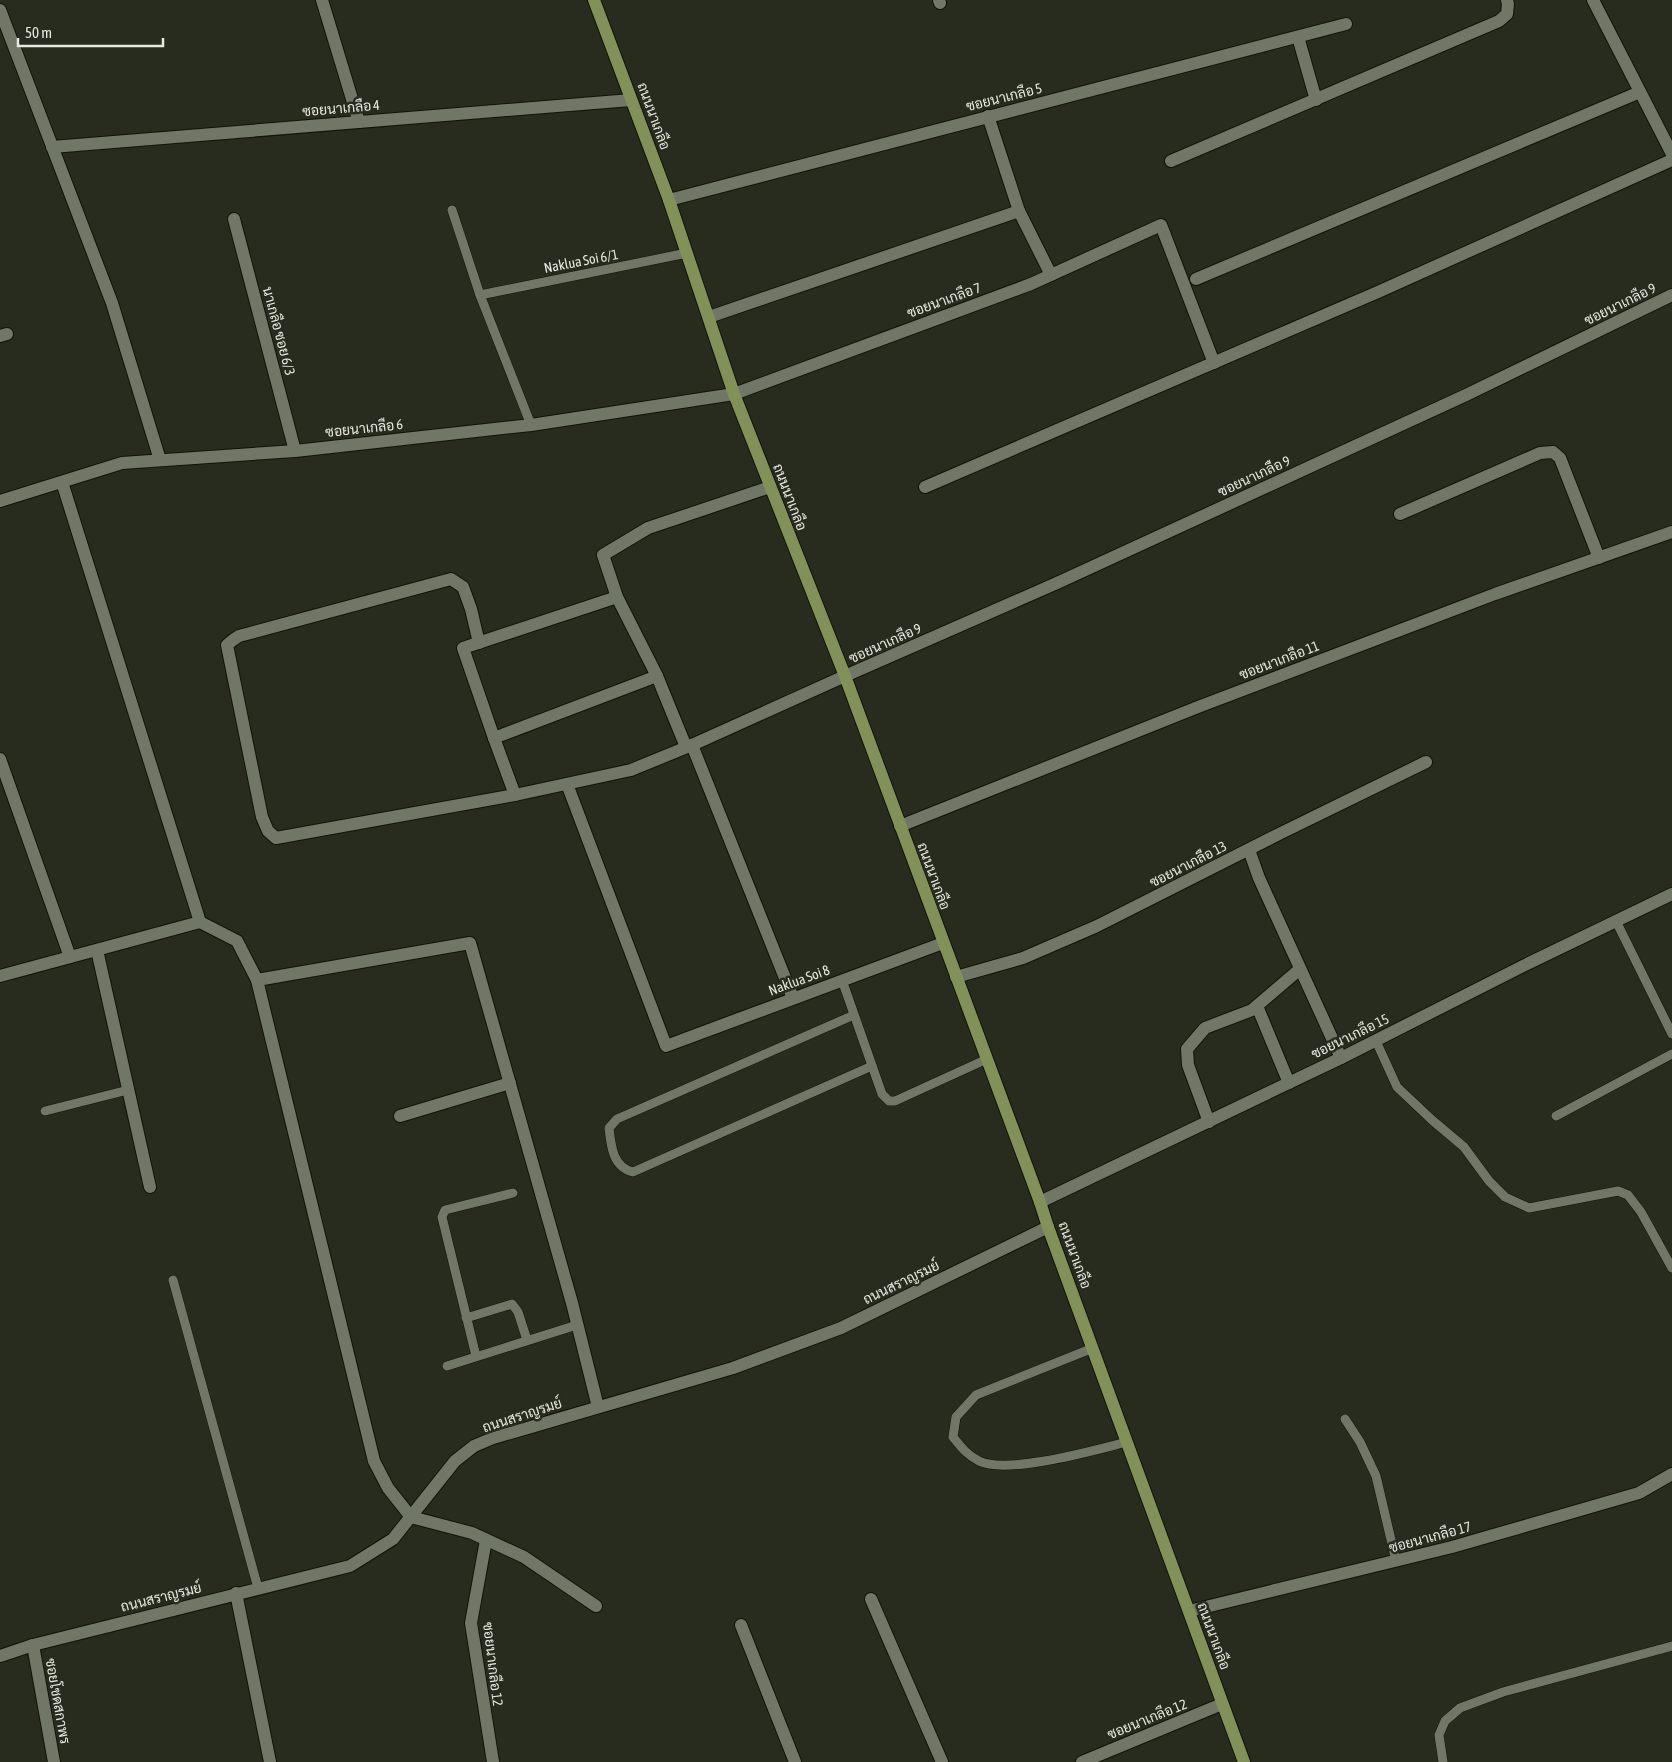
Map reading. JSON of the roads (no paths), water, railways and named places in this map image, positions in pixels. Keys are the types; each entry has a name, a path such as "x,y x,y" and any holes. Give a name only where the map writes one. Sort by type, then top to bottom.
{"main road":[{"name":"ถนนนาเกลือ","path":"594,0 669,200 734,394 845,676 1040,1202 1244,1762"}],"street":[{"path":"322,0 359,122"},
{"path":"1171,161 1499,21 1507,14 1508,4 1506,0"},
{"path":"1594,0 1672,154"},
{"path":"0,10 112,303 160,460"},
{"name":"ซอยนาเกลือ 5","path":"669,200 1346,24"},
{"path":"1298,37 1316,100"},
{"path":"1196,279 1640,92"},
{"name":"ซอยนาเกลือ 4","path":"52,146 631,100"},
{"path":"988,116 1019,211 1051,275"},
{"path":"925,487 1378,292 1672,160"},
{"path":"708,317 1019,211"},
{"name":"นาเกลือ ซอย 6/3","path":"234,219 295,451"},
{"name":"ซอยนาเกลือ 7","path":"734,394 1031,284 1161,225 1214,363"},
{"name":"ซอยนาเกลือ 9","path":"479,643 471,609 463,587 451,579 240,636 227,645 262,817 268,832 276,838 515,795 631,770 1128,551 1466,395 1672,295"},
{"name":"ซอยนาเกลือ 6","path":"0,501 122,463 295,451 532,425 734,394"},
{"path":"1400,514 1540,453 1553,452 1560,458 1599,558"},
{"path":"62,482 200,922"},
{"path":"770,487 648,528 604,555 617,597 657,676 689,746 792,998"},
{"name":"ซอยนาเกลือ 11","path":"900,826 1208,704 1495,594 1672,532"},
{"path":"515,795 463,648 617,597"},
{"path":"494,738 657,676"},
{"path":"0,759 70,957"},
{"name":"ซอยนาเกลือ 13","path":"956,977 1023,958 1097,926 1426,762"},
{"name":"Naklua Soi 8","path":"567,784 666,1046 943,943"},
{"path":"1249,850 1259,878 1341,1058"},
{"name":"ซอยนาเกลือ 15","path":"1040,1202 1376,1041 1672,894"},
{"path":"0,976 200,922 237,941 257,980 374,1461 388,1488 411,1517 472,1533 524,1557 596,1606"},
{"path":"257,980 470,943 577,1325 598,1407"},
{"path":"97,950 150,1187"},
{"path":"1209,1122 1188,1065 1187,1049 1205,1028 1252,1010 1300,969"},
{"path":"1257,1006 1289,1083"},
{"path":"400,1116 510,1083"},
{"name":"ถนนสราญรมย์","path":"0,1656 33,1645 350,1566 393,1538 455,1461 474,1446 493,1438 733,1368 840,1328 1048,1227"},
{"name":"ซอยนาเกลือ 17","path":"1189,1611 1452,1547 1639,1493 1672,1474"},
{"name":"ซอยนาเกลือ 12","path":"486,1540 471,1624 493,1762"},
{"path":"236,1594 270,1762"},
{"path":"871,1599 942,1762"},
{"path":"741,1624 795,1762"},
{"name":"ซอยโชดสกาพร","path":"33,1645 54,1762"},
{"name":"ซอยนาเกลือ 12","path":"1082,1762 1222,1704"}],"lane":[{"path":"452,210 480,295 532,425"},
{"name":"Naklua Soi 6/1","path":"480,295 687,253"},
{"path":"1616,921 1672,1034"},
{"path":"842,980 882,1094 889,1101 895,1101 986,1059"},
{"path":"854,1015 617,1119 609,1128 611,1146 617,1161 623,1169 633,1172 872,1066"},
{"path":"1376,1041 1397,1087 1464,1147 1489,1180 1505,1197 1529,1208 1618,1191 1628,1195 1641,1212 1672,1268"},
{"path":"1556,1116 1672,1054"},
{"path":"45,1111 128,1090"},
{"path":"476,1356 442,1217 443,1212 513,1193"},
{"path":"173,1280 258,1588"},
{"path":"466,1318 512,1304 518,1312 527,1340"},
{"path":"447,1366 577,1325"},
{"path":"1093,1348 976,1395 956,1417 953,1437 963,1450 980,1462 1001,1465 1033,1463 1128,1442"},
{"path":"1345,1419 1360,1442 1376,1476 1396,1561"},
{"path":"1443,1762 1439,1735 1446,1721 1460,1708 1503,1692 1672,1646"}]}
